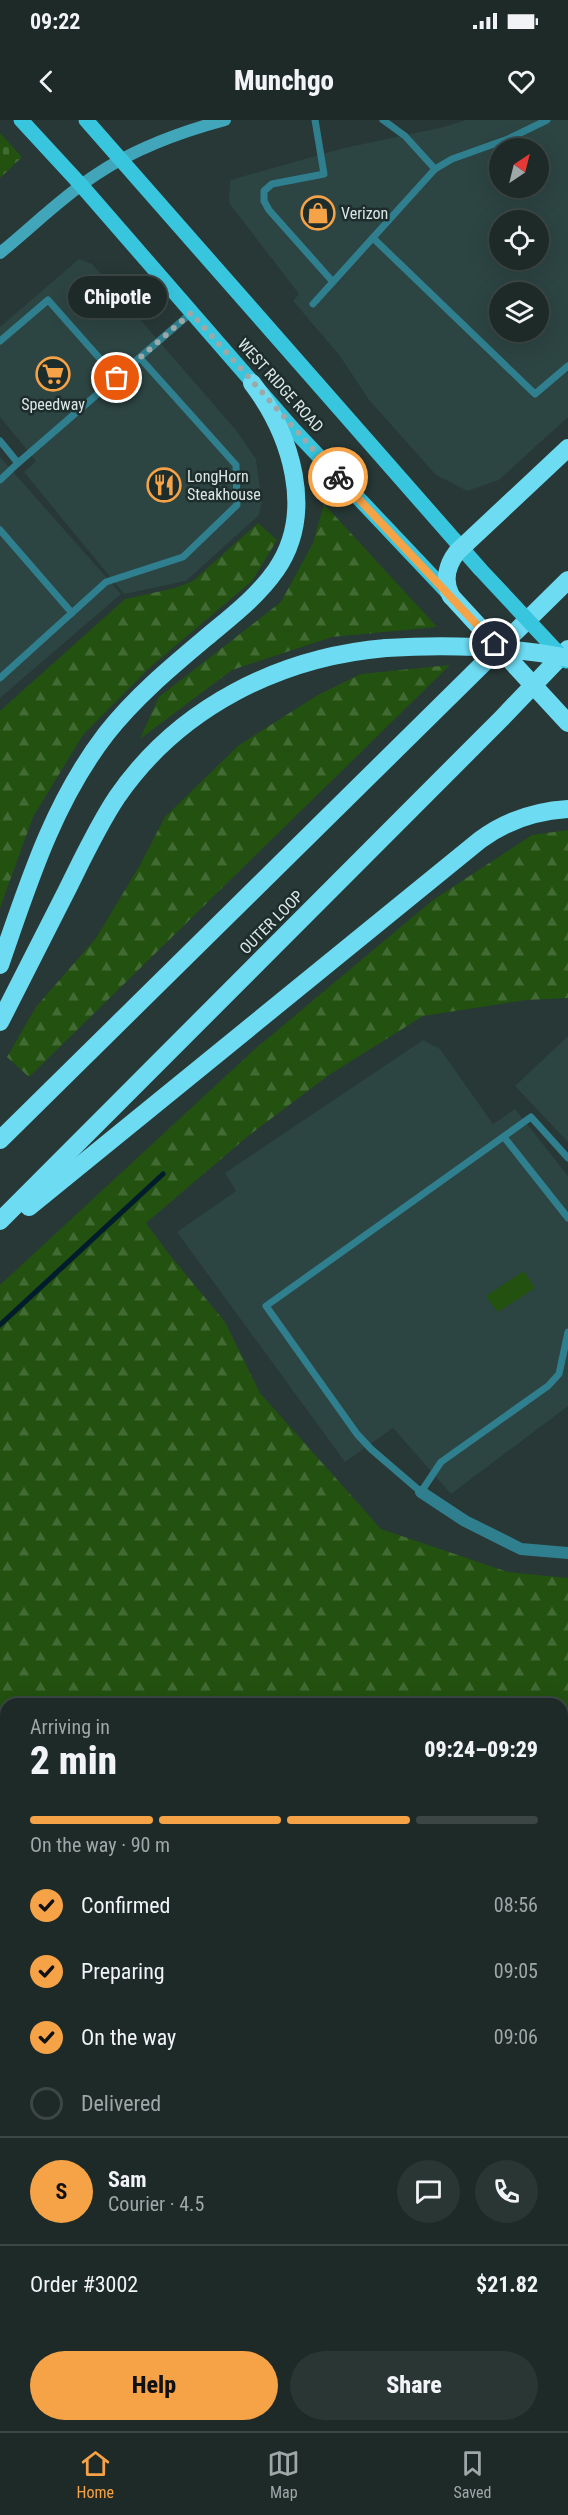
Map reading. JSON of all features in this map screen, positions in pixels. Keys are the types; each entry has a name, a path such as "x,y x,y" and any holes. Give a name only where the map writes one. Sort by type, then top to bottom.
{"highway":[{"path":"0,965 48,831 71,787 98,746 142,693 255,594 276,571 285,554 295,515 296,494 292,465 275,419 252,383"},
{"path":"451,596 446,582 447,572 450,562 461,547 568,448"},
{"name":"OUTER LOOP","path":"0,1140 568,580"},
{"name":"WEST RIDGE ROAD","path":"451,596 568,723"},
{"path":"0,1022 102,822 125,787 165,743 211,706 265,676 325,656 386,648 457,646 511,649 568,661"},
{"name":"OUTER LOOP","path":"0,1221 568,649"},
{"path":"502,718 568,661"},
{"path":"0,1231 480,840 497,828 522,817 568,809"}],"main road":[{"name":"WEST RIDGE ROAD","path":"21,120 81,185 252,383 451,596"},
{"name":"WEST RIDGE ROAD","path":"86,120 480,569 568,661"}],"street":[{"path":"0,253 81,185 122,159 172,137 225,120"},
{"path":"422,1492 465,1521 521,1549 568,1553"}],"lane":[{"path":"315,120 324,174 272,184 264,191 264,201 269,210 333,282"},
{"path":"383,120 405,136 435,169"},
{"path":"313,304 435,169 453,159 508,139 547,120"},
{"path":"373,238 535,394 568,366"},
{"path":"0,341 48,300 117,378"},
{"path":"0,480 191,313"},
{"path":"0,678 106,582 183,557 237,505 236,465 140,358"},
{"path":"0,441 18,463"},
{"path":"0,530 72,613"},
{"path":"568,1158 531,1117 266,1306 357,1434 371,1449 422,1492 441,1462 548,1386 559,1374 568,1332"},
{"path":"504,1137 568,1218"}],"shaded area":[{"path":"466,120 568,120 568,417 499,480 467,491 436,475 369,400 340,356 293,301 299,294 229,203 230,180 344,148 444,127"},
{"path":"79,259 92,264 236,430 256,459 262,502 259,515 186,581 124,594 24,472 36,461 0,417 0,327"},
{"path":"0,457 121,594 0,698"},
{"path":"568,1036 568,1142 515,1086"},
{"path":"423,1040 440,1049 493,1124 515,1109 568,1176 568,1406 451,1494 393,1428 345,1462 177,1232 236,1191 225,1173"}],"green space":[{"path":"0,133 22,157 0,178"},
{"path":"324,504 437,627 332,637 232,670 140,739 159,697 281,602 313,543"},
{"path":"258,523 277,540 252,581 148,669 83,735 33,817 0,908 0,711 125,599 175,588 193,581"},
{"path":"450,665 29,1077 7,1057 36,1007 96,938 140,865 165,817 239,745 318,695 361,674"},
{"path":"568,830 568,998 526,1000 423,1016 329,1075 248,1136 146,1223 225,1322 260,1393 381,1529 508,1572 568,1578 568,1698 0,1698 0,1285 255,1049 433,900 532,835"},
{"path":"524,1271 535,1288 498,1312 486,1296"}],"waterway":[{"path":"0,1325 163,1174"}],"way so far":[{"path":"117,378 191,313 338,477"}],"place":[{"name":"Verizon","path":"318,213"},
{"name":"Speedway","path":"53,374"},
{"name":"Chipotle","path":"117,378"},
{"name":"LongHorn Steakhouse","path":"164,485"}],"route":[{"path":"338,477 495,644"}]}
